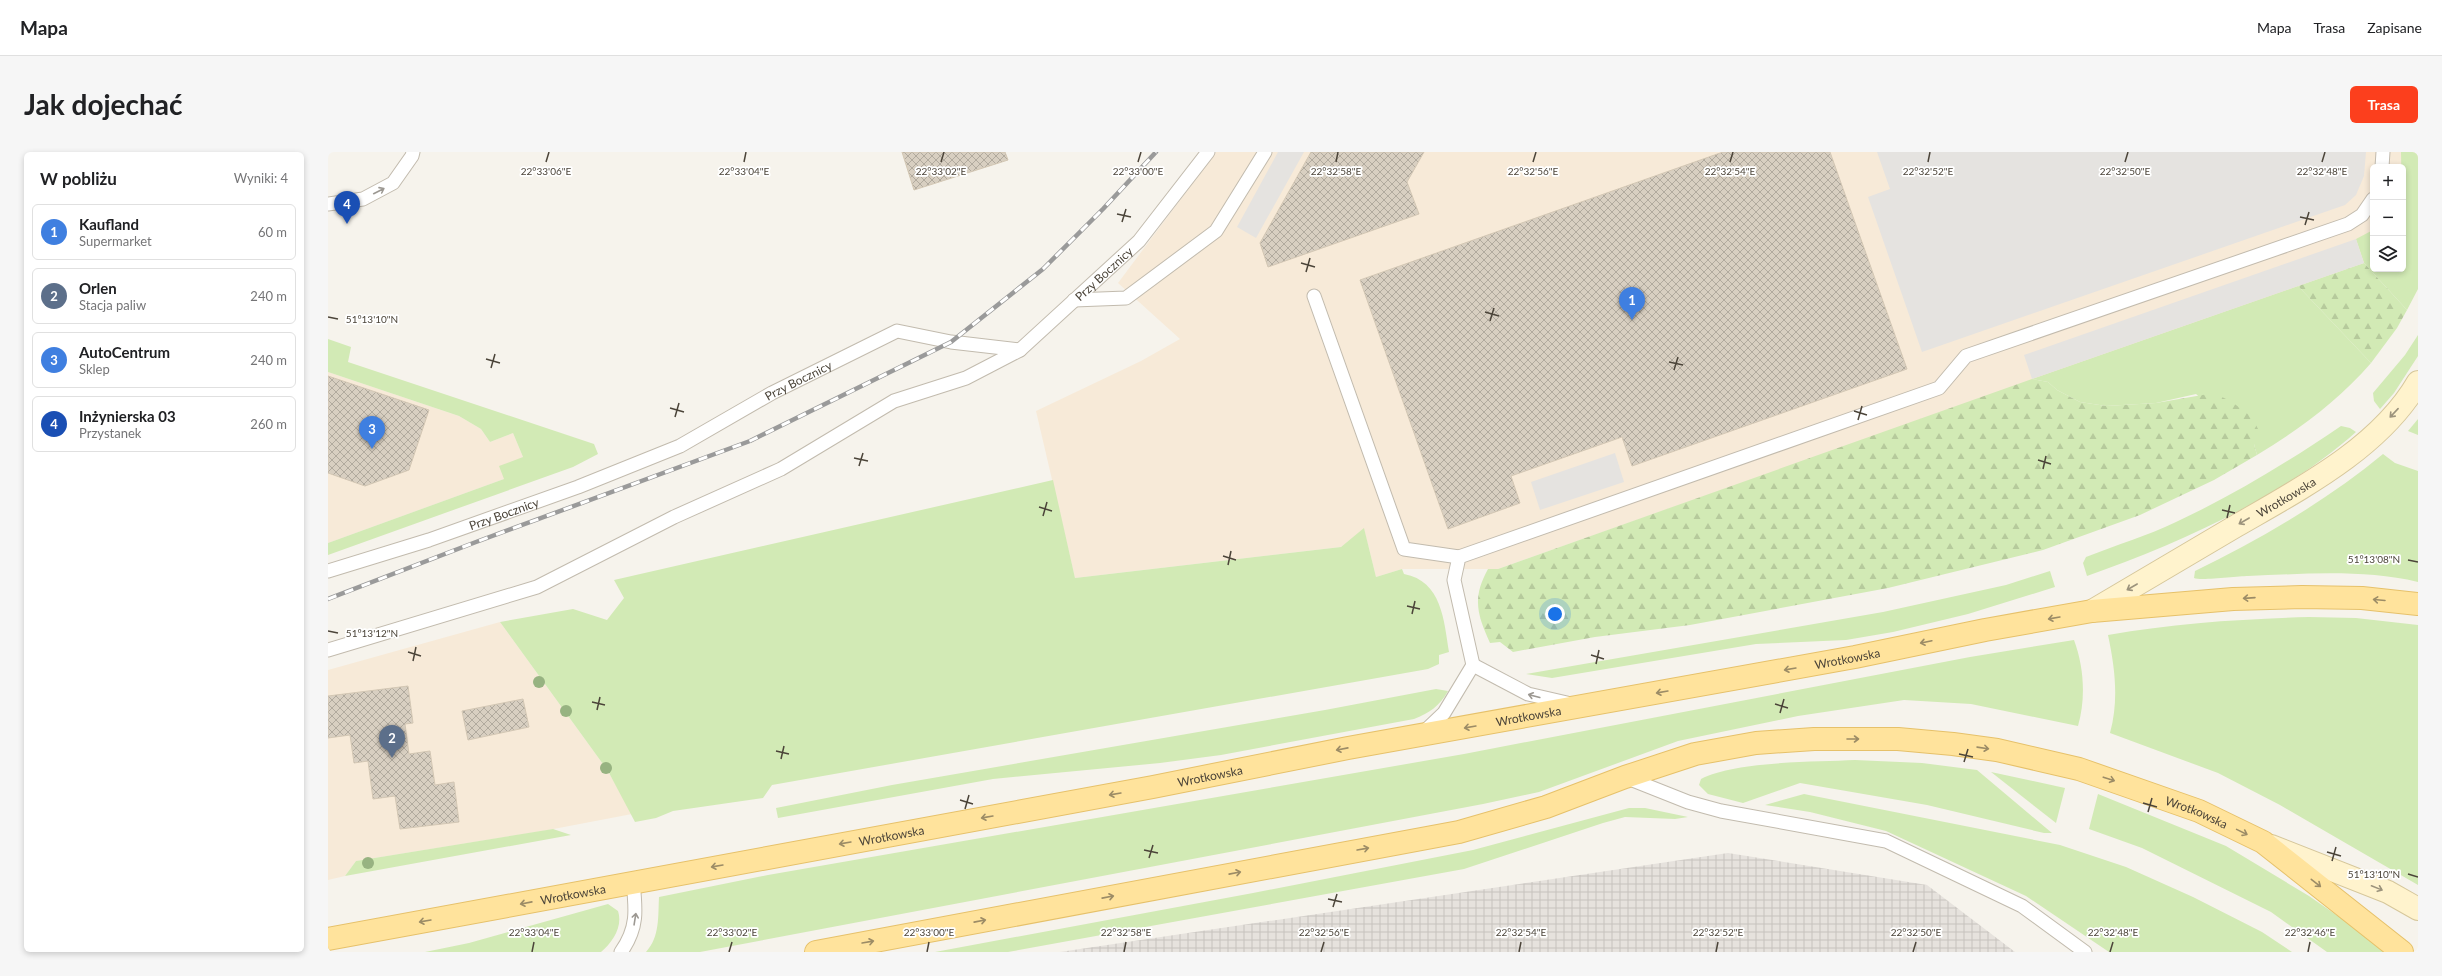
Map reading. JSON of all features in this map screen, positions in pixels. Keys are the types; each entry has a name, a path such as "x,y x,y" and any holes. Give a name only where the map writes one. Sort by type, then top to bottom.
{"main road":[{"name":"Wrotkowska","path":"328,939 1419,736 1856,657 2092,611 2233,599 2302,596 2362,598 2418,604"},
{"name":"Wrotkowska","path":"816,952 1459,832 1546,807 1626,777 1695,754 1756,743 1814,739 1898,739 1997,750 2079,769 2199,811 2263,842 2402,952"}],"street":[{"name":"Wrotkowska","path":"2092,611 2316,479 2370,437 2401,406 2418,382"},
{"path":"2263,842 2388,892 2418,909"}],"lane":[{"path":"328,204 363,199 393,183 412,156 413,152"},
{"name":"Przy Bocznicy","path":"328,571 429,540 578,488 680,446 772,393 897,331 951,342 1020,350 1139,241 1208,152"},
{"path":"1074,300 1126,298 1216,231 1265,152"},
{"path":"2382,164 2383,152"},
{"path":"1314,296 1404,549 1459,557 1939,388 1966,356 2348,224 2362,215 2372,200"},
{"path":"328,650 537,587 674,517 781,469 894,401 966,378 1020,350"},
{"path":"1419,736 1444,713 1473,665 1454,580 1459,557"},
{"path":"1473,665 1528,694 1555,702 1586,706"},
{"path":"1626,777 1688,802 1721,811 1886,841 2022,906 2086,952"},
{"path":"621,952 630,940 636,916 633,882"}],"shaded area":[{"path":"1216,152 2418,152 2418,223 2406,178 2406,164 2370,164 2370,261 1498,569 1402,569 1376,577 1364,529 1341,547 1075,578 1036,411 1141,361 1180,339 1118,283"},
{"path":"1278,152 1304,152 1256,238 1237,227"},
{"path":"1877,152 2366,152 2364,176 2356,195 2345,205 1922,352 1868,197 1890,189"},
{"path":"2356,239 2364,263 2032,379 2024,355"},
{"path":"328,372 459,416 481,429 490,442 513,433 523,457 504,479 328,543"},
{"path":"1615,453 1624,482 1540,510 1531,482"},
{"path":"500,622 608,771 632,814 543,831 356,861 345,876 328,880 328,670"},
{"path":"1728,853 1927,885 2015,952 1060,952"}],"green space":[{"path":"2401,152 2418,152 2418,289 2407,310 2372,272 2406,272 2406,164 2401,164"},
{"path":"2370,232 2370,270 2364,263 2356,239"},
{"path":"2364,263 2370,270 2370,272 2372,272 2407,310 2397,328 2371,363 2298,286"},
{"path":"2298,286 2371,363 2345,390 2318,414 2257,455 2254,444 2196,394 2156,403 2106,406 2080,402 2057,390 2048,382 2032,379"},
{"path":"2418,335 2418,356 2394,393 2380,409 2374,401 2373,393 2405,355"},
{"path":"328,339 351,347 348,362 594,444 598,454 573,467 328,555 328,543 504,479 499,466 523,457 513,433 490,442 481,429 459,416 328,372"},
{"path":"2032,379 2048,382 2057,390 2080,402 2106,406 2156,403 2214,393 2232,402 2252,417 2258,429 2259,436 2254,444 2257,455 2214,480 2140,515 2043,550 1888,588 1690,625 1595,637 1513,652 1500,642 1490,643 1479,614 1478,606 1480,589 1488,569 1498,569"},
{"path":"2418,419 2418,435 2408,431"},
{"path":"2341,426 2350,428 2356,432 2327,456 2263,498 2193,534 2087,576 2083,563 2086,557 2154,532 2198,512 2260,477"},
{"path":"2383,454 2395,463 2418,471 2418,582 2376,575 2333,573 2204,579 2194,578 2195,571 2244,546 2292,518 2339,488"},
{"path":"1053,480 1075,578 1341,547 1364,528 1376,577 1402,569 1404,574 1417,578 1434,594 1443,616 1449,652 1439,655 1439,664 1428,669 772,785 763,798 673,811 656,818 635,822 608,771 500,622 573,609 607,620 624,598 614,580"},
{"path":"2050,571 2055,587 1968,614 1893,632 1846,640 1756,644 1552,678 1526,674 1883,612 2006,585"},
{"path":"2309,617 2356,618 2418,625 2418,885 2280,805 2218,773 2110,733 2113,721 2115,684 2113,660 2108,635 2158,627 2208,622"},
{"path":"2074,640 2080,661 2083,683 2081,715 2078,726 1971,704 1904,700 1798,716 1678,741 1539,792 1483,804 700,952 646,952 651,946 656,933 659,897 768,875 1464,754 1970,657"},
{"path":"1436,689 1448,691 1434,708 1414,719 1221,755 1160,763 993,779 778,818 776,808 892,785 1325,710"},
{"path":"1855,760 1922,763 1977,770 2052,833 2044,833 1927,805 1800,783 1743,803 1708,794 1699,785 1701,779 1716,773 1734,769 1798,762"},
{"path":"1991,772 2065,788 2056,823"},
{"path":"1804,794 2060,845 2126,867 2193,897 2262,932 2292,952 2109,952 2026,896 1886,831 1810,812 1765,805"},
{"path":"2098,794 2226,846 2309,896 2358,930 2384,952 2327,952 2271,912 2142,848 2089,829"},
{"path":"1629,808 1645,808 1688,817 1675,819 1625,817 1464,869 1008,952 935,952 1253,893 1473,850"},
{"path":"553,829 571,835 345,876 356,861"},
{"path":"608,904 618,911 619,922 613,939 601,952 425,952 469,943"}],"building":[{"path":"902,152 1005,152 1008,160 914,190"},
{"path":"1311,152 1424,152 1407,182 1419,214 1268,267 1260,243"},
{"path":"1723,152 1830,152 1907,369 1632,466 1622,437 1511,476 1520,503 1448,529 1360,280"},
{"path":"328,376 429,410 409,470 365,486 328,473"},
{"path":"408,686 413,723 405,724 409,754 430,751 435,785 454,782 459,822 400,829 395,796 373,799 368,761 354,763 350,735 328,738 328,696"},
{"path":"523,699 529,727 468,740 462,711"}],"railway":[{"path":"328,599 476,542 750,441 951,342 1043,269 1103,209 1156,152"}],"place":[{"name":"Inżynierska 03","path":"347,224"},
{"name":"Kaufland","path":"1632,320"},
{"name":"AutoCentrum","path":"372,449"},
{"name":"Orlen","path":"392,758"}]}
